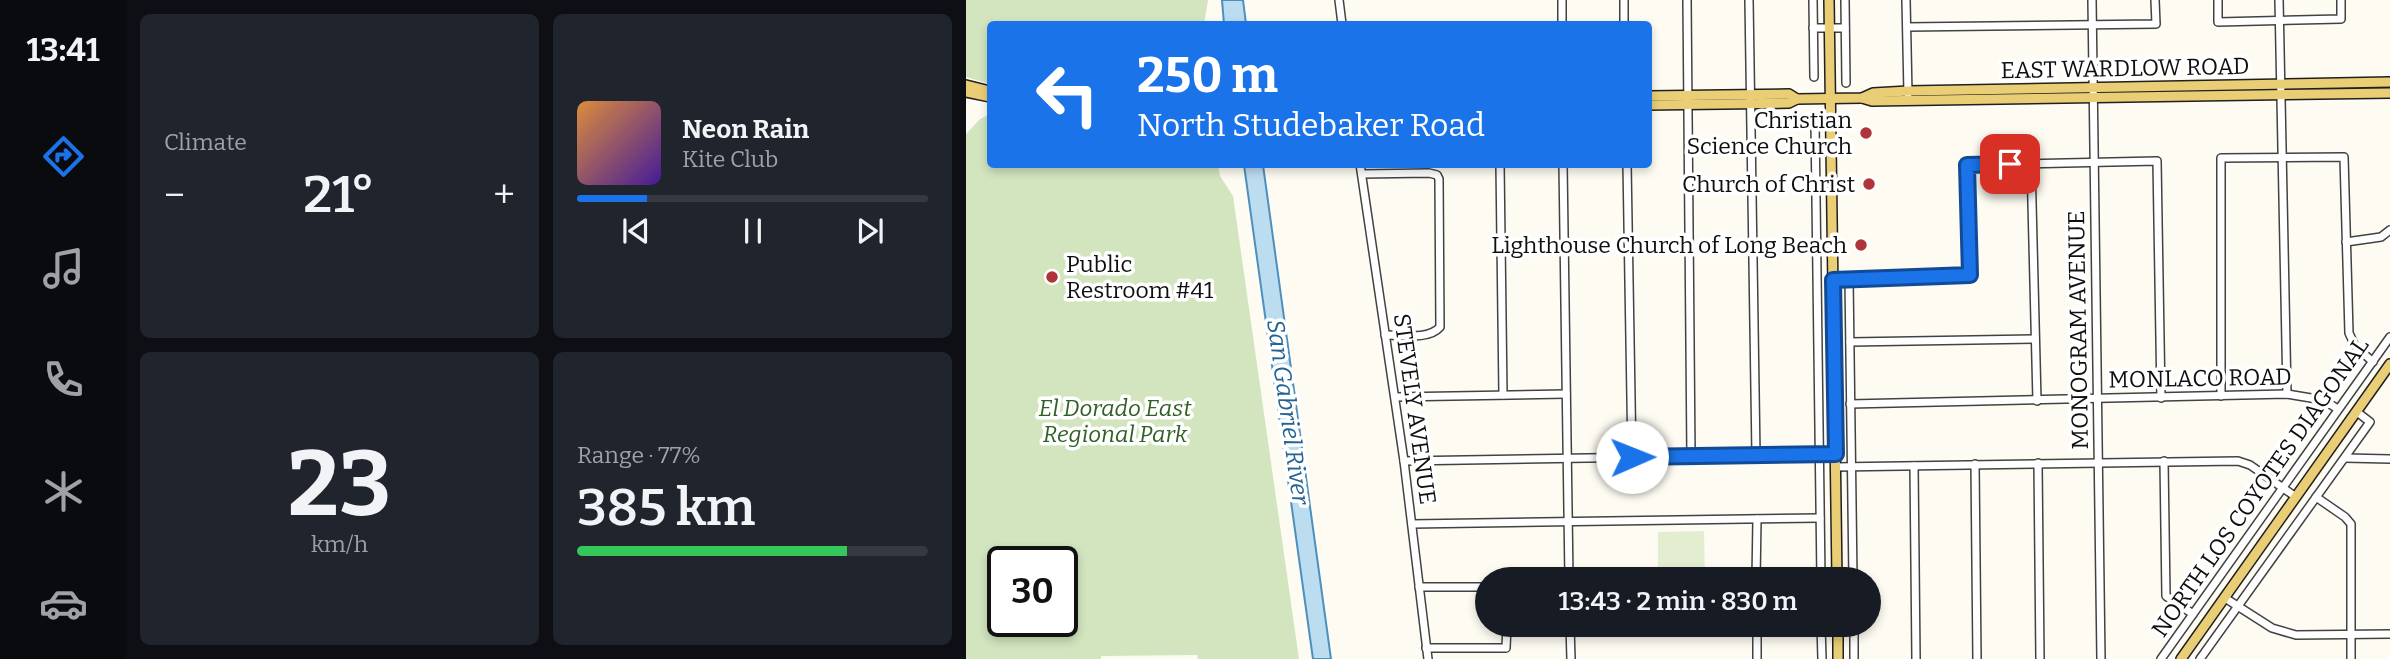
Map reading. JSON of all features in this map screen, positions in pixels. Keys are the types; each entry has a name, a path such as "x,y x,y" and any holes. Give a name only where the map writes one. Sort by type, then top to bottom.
{"main road":[{"path":"1829,0 1837,567"},
{"name":"EAST WARDLOW ROAD","path":"1652,105 1789,94 1797,99 1830,99 1862,97 1873,93 1908,96 2094,93 2282,89 2390,82"},
{"path":"966,85 987,90"},
{"name":"EAST WARDLOW ROAD","path":"2282,89 2390,93"},
{"path":"966,92 987,96"},
{"name":"EAST WARDLOW ROAD","path":"1652,96 1689,100"},
{"name":"NORTH LOS COYOTES DIAGONAL","path":"2181,659 2390,363"},
{"path":"1838,637 1838,659"}],"street":[{"path":"1339,0 1342,21"},
{"path":"1562,0 1562,21"},
{"path":"1624,0 1624,21"},
{"path":"1687,0 1691,456"},
{"path":"1749,0 1756,455"},
{"path":"1813,0 1814,77"},
{"path":"1845,0 1846,83"},
{"path":"1906,0 1908,96"},
{"name":"MONOGRAM AVENUE","path":"2092,0 2101,659"},
{"path":"1907,27 2156,24 2155,0"},
{"path":"2218,0 2218,22 2341,19 2341,0"},
{"path":"2279,0 2287,394"},
{"path":"1813,29 1845,28"},
{"path":"1815,122 1821,567"},
{"path":"2221,396 2221,158 2344,157 2349,333 2355,346 2373,362"},
{"path":"1833,280 1970,275 1967,165 2157,161 2161,398"},
{"path":"2031,163 2037,401"},
{"name":"STEVELY AVENUE","path":"1361,168 1404,461 1428,659"},
{"path":"1500,168 1503,395"},
{"path":"1563,168 1569,567"},
{"path":"1627,168 1632,457"},
{"path":"1362,174 1429,173 1437,175 1439,179 1440,327 1438,331 1427,335 1385,335"},
{"path":"2346,242 2381,237 2390,230"},
{"path":"1849,279 1853,567"},
{"name":"NORTH LOS COYOTES DIAGONAL","path":"2161,659 2390,337"},
{"path":"1850,342 2035,339"},
{"path":"1395,397 1566,394"},
{"name":"MONLACO ROAD","path":"1850,404 2287,394 2323,400 2338,409"},
{"name":"NORTH LOS COYOTES DIAGONAL","path":"2202,658 2370,422 2357,412"},
{"path":"1404,461 1836,454"},
{"path":"2345,458 2390,459"},
{"path":"2165,461 2166,596 2193,614"},
{"path":"1836,467 2238,461 2250,465 2297,497"},
{"path":"2038,463 2040,659"},
{"path":"1975,464 1977,659"},
{"path":"1914,466 1916,659"},
{"path":"2316,497 2351,524 2351,659"},
{"path":"1412,524 1820,518"},
{"path":"1756,519 1756,567"},
{"path":"1419,587 1475,587"},
{"path":"2225,598 2281,632 2296,635 2390,634"},
{"path":"1426,648 1506,648 1506,637"},
{"path":"1570,637 1570,659"},
{"path":"1757,637 1758,659"},
{"path":"1821,637 1822,659"},
{"path":"1854,637 1854,659"}],"green space":[{"path":"966,0 1208,0 1204,21 987,21 987,83 966,77"},
{"name":"El Dorado East Regional Park","path":"987,116 987,168 1219,168 1220,176 1233,196 1299,659 1198,659 1197,655 1101,656 1101,659 966,659 966,134"},
{"path":"1704,531 1705,567 1658,567 1658,532"}],"water":[{"path":"1222,0 1243,0 1246,21 1224,21"},
{"name":"San Gabriel River","path":"1244,168 1263,168 1331,659 1313,659"}],"place":[{"name":"Christian Science Church","path":"1866,133"},
{"name":"Church of Christ","path":"1869,184"},
{"name":"Lighthouse Church of Long Beach","path":"1861,245"},
{"name":"Public Restroom #41","path":"1052,277"}],"route":[{"path":"1632,457 1836,454 1833,280 1970,275 1967,165 2010,164"}]}
